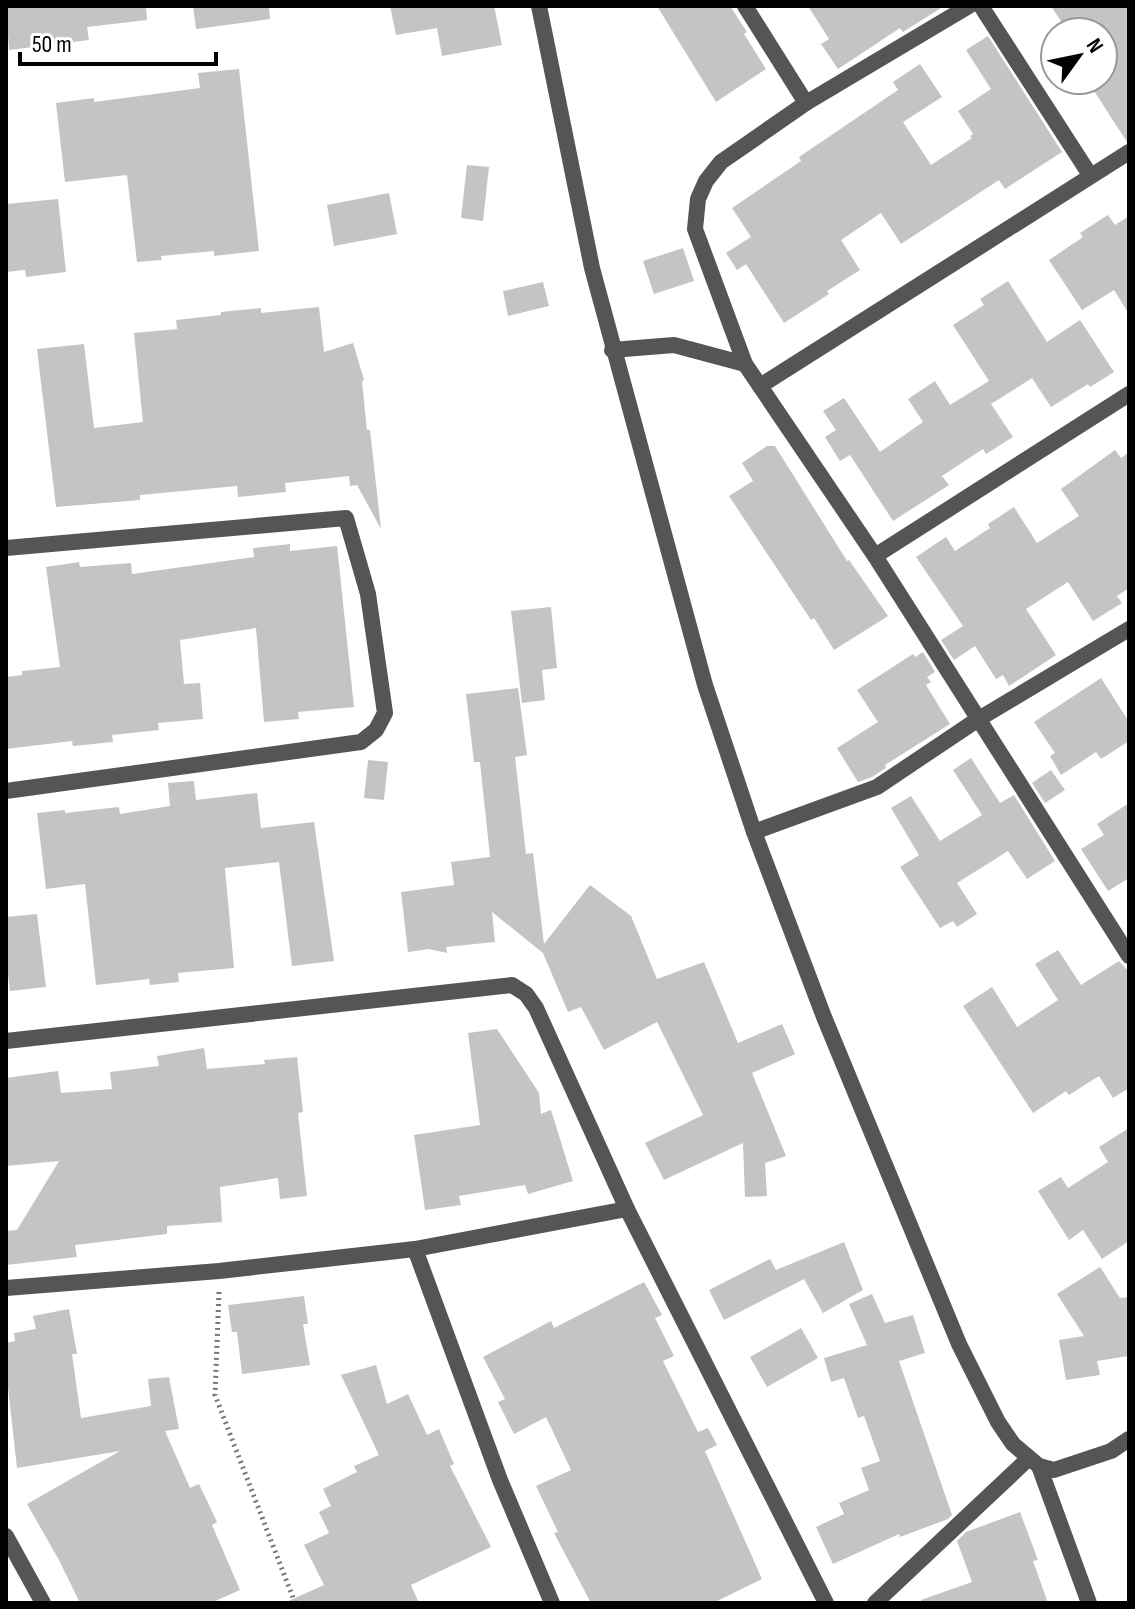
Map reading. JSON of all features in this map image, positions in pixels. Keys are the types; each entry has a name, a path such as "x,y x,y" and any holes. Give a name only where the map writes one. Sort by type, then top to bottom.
{"street":[{"path":"539,6 592,268 612,350 705,685 754,832 824,1017 959,1344 998,1422 1013,1444 1034,1462 1054,1470 1111,1451 1129,1439"},
{"path":"745,6 806,103"},
{"path":"969,6 806,103 721,162 706,181 698,199 695,229 745,364 875,556 1129,956"},
{"path":"981,6 1090,175"},
{"path":"760,386 1129,152"},
{"path":"612,350 674,345 745,364"},
{"path":"875,556 1129,394"},
{"path":"6,548 346,518 368,594 385,713 376,730 361,742 6,791"},
{"path":"754,832 877,787 977,720 1129,629"},
{"path":"6,1041 512,985 526,994 536,1008 627,1209 826,1603"},
{"path":"6,1288 219,1271 415,1249 627,1209"},
{"path":"415,1249 500,1480 552,1603"},
{"path":"875,1603 1034,1462"},
{"path":"1034,1462 1089,1603"},
{"path":"6,1536 43,1603"}],"path":[{"path":"219,1271 215,1395 295,1603"}],"building":[{"path":"6,6 146,6 147,20 87,27 89,40 9,50"},
{"path":"193,6 269,6 270,19 196,29"},
{"path":"390,6 494,6 502,45 442,56 437,28 396,35"},
{"path":"657,6 730,6 766,69 716,102"},
{"path":"808,6 944,6 903,32 900,28 838,69 821,44 829,39"},
{"path":"1051,6 1129,6 1129,141 1097,96 1119,96 1119,16 1058,16"},
{"path":"988,36 1062,152 1005,189 999,180 901,244 881,213 841,240 860,270 784,323 746,264 737,270 726,253 751,237 732,208 801,161 799,157 898,90 893,82 920,64 942,97 903,122 931,165 972,138 970,136 973,134 958,111 991,89 966,50"},
{"path":"239,69 259,251 214,256 214,251 161,256 162,260 137,262 127,175 65,182 56,103 94,98 94,102 200,88 198,73"},
{"path":"467,165 489,167 483,221 461,218"},
{"path":"389,193 397,234 334,246 327,205"},
{"path":"58,199 66,272 26,277 25,270 6,272 6,204"},
{"path":"1108,215 1115,225 1129,216 1129,314 1114,290 1082,310 1049,260 1083,237 1080,233"},
{"path":"683,248 694,281 654,294 643,261"},
{"path":"1008,281 1047,342 1080,320 1114,372 1051,407 1032,378 991,404 1013,437 986,454 983,449 942,476 949,485 893,521 850,455 840,461 825,437 836,430 823,411 844,398 880,452 923,422 908,399 935,381 950,405 989,381 953,325 984,305 980,299"},
{"path":"543,282 549,306 508,316 503,291"},
{"path":"319,307 324,352 353,343 364,380 367,430 370,430 381,529 357,485 350,486 349,476 285,483 286,492 238,497 237,486 140,495 140,500 56,507 37,349 84,344 94,428 143,422 134,333 177,329 176,320 221,315 221,312 261,308 261,313"},
{"path":"767,446 775,446 847,561 888,616 834,650 729,496 753,481 742,463"},
{"path":"1115,450 1121,458 1129,452 1129,588 1117,596 1122,603 1093,621 1068,582 1026,609 1056,655 1009,686 1003,675 996,679 975,646 954,660 941,640 963,626 916,557 946,537 955,551 990,528 988,524 1014,507 1037,543 1079,516 1061,489"},
{"path":"290,544 290,551 337,546 354,707 298,712 299,719 264,722 256,628 180,640 184,684 200,683 203,719 158,723 159,730 112,735 113,742 73,746 72,741 6,749 6,677 22,675 22,671 60,667 46,567 79,562 80,567 131,563 132,574 254,557 253,548"},
{"path":"551,607 557,668 542,670 545,700 522,703 511,611"},
{"path":"923,652 935,672 927,677 931,682 926,685 950,724 885,765 886,768 872,777 858,782 837,748 878,722 857,690 913,654 915,657"},
{"path":"1101,678 1129,722 1129,741 1101,759 1096,752 1061,775 1050,756 1055,753 1034,722"},
{"path":"518,688 527,755 515,757 526,854 533,853 544,944 590,885 631,916 657,979 704,962 738,1043 782,1024 795,1054 752,1073 786,1156 765,1163 767,1196 745,1197 743,1143 664,1180 645,1143 703,1115 657,1022 604,1050 581,1007 568,1012 543,953 492,912 495,942 446,947 447,953 429,949 408,952 401,892 454,885 451,862 490,857 480,762 474,762 466,694"},
{"path":"971,758 1000,803 1014,795 1055,861 1027,879 1008,851 957,883 977,914 957,927 953,921 940,928 900,867 919,855 891,808 911,796 940,841 982,815 953,770"},
{"path":"368,760 388,762 384,800 364,798"},
{"path":"1051,770 1065,790 1045,803 1032,783"},
{"path":"194,781 196,800 257,793 261,828 314,822 334,961 292,966 279,862 225,868 234,968 178,973 179,982 150,985 149,979 96,985 85,884 46,889 37,813 119,807 120,814 170,806 168,783"},
{"path":"1129,803 1129,878 1108,891 1081,849 1104,835 1097,824"},
{"path":"37,914 46,987 10,991 6,917"},
{"path":"1058,950 1081,985 1119,961 1129,972 1129,1088 1113,1098 1099,1076 1069,1095 1066,1091 1033,1113 963,1006 992,987 1017,1027 1058,1000 1035,964"},
{"path":"497,1029 539,1093 541,1114 551,1110 573,1181 528,1194 525,1185 459,1196 461,1205 425,1210 414,1135 480,1125 468,1033"},
{"path":"204,1048 207,1069 265,1064 264,1060 297,1057 303,1112 298,1113 307,1196 280,1199 278,1178 220,1187 222,1222 167,1226 167,1234 75,1245 77,1257 6,1265 6,1231 17,1230 59,1161 6,1166 6,1078 58,1071 61,1093 112,1089 110,1072 159,1066 157,1056"},
{"path":"1129,1128 1129,1241 1102,1259 1083,1230 1069,1240 1038,1191 1061,1177 1068,1188 1108,1162 1099,1147"},
{"path":"844,1242 863,1290 823,1313 804,1279 724,1320 709,1290 770,1259 776,1270"},
{"path":"1100,1267 1120,1298 1129,1297 1129,1356 1097,1361 1100,1375 1066,1380 1059,1340 1084,1336 1057,1294"},
{"path":"644,1282 662,1315 655,1318 674,1356 663,1361 698,1432 708,1428 717,1445 705,1451 762,1579 713,1603 591,1603 554,1533 558,1532 536,1486 571,1470 546,1417 514,1434 498,1402 505,1399 483,1357 551,1321 554,1328"},
{"path":"872,1294 885,1323 913,1315 925,1353 899,1361 952,1515 900,1537 899,1534 833,1564 816,1527 844,1514 839,1503 869,1490 861,1468 880,1461 864,1416 858,1418 844,1378 831,1382 824,1358 867,1345 849,1304"},
{"path":"304,1296 308,1324 303,1324 310,1365 242,1374 237,1332 232,1332 228,1305"},
{"path":"69,1309 77,1354 72,1354 81,1418 151,1406 148,1379 169,1377 179,1429 165,1431 190,1488 199,1484 217,1522 212,1525 240,1590 211,1603 80,1603 27,1504 120,1451 17,1468 6,1370 6,1343 15,1341 14,1333 36,1329 33,1316"},
{"path":"801,1328 818,1358 767,1387 750,1357"},
{"path":"376,1365 387,1404 408,1394 427,1435 439,1429 454,1464 450,1466 491,1547 411,1585 419,1603 284,1603 324,1585 304,1545 329,1533 319,1512 331,1506 323,1489 357,1472 354,1466 379,1455 341,1375"},
{"path":"1020,1512 1038,1560 1033,1561 1048,1603 921,1603 921,1600 972,1582 957,1541 966,1532"}]}
